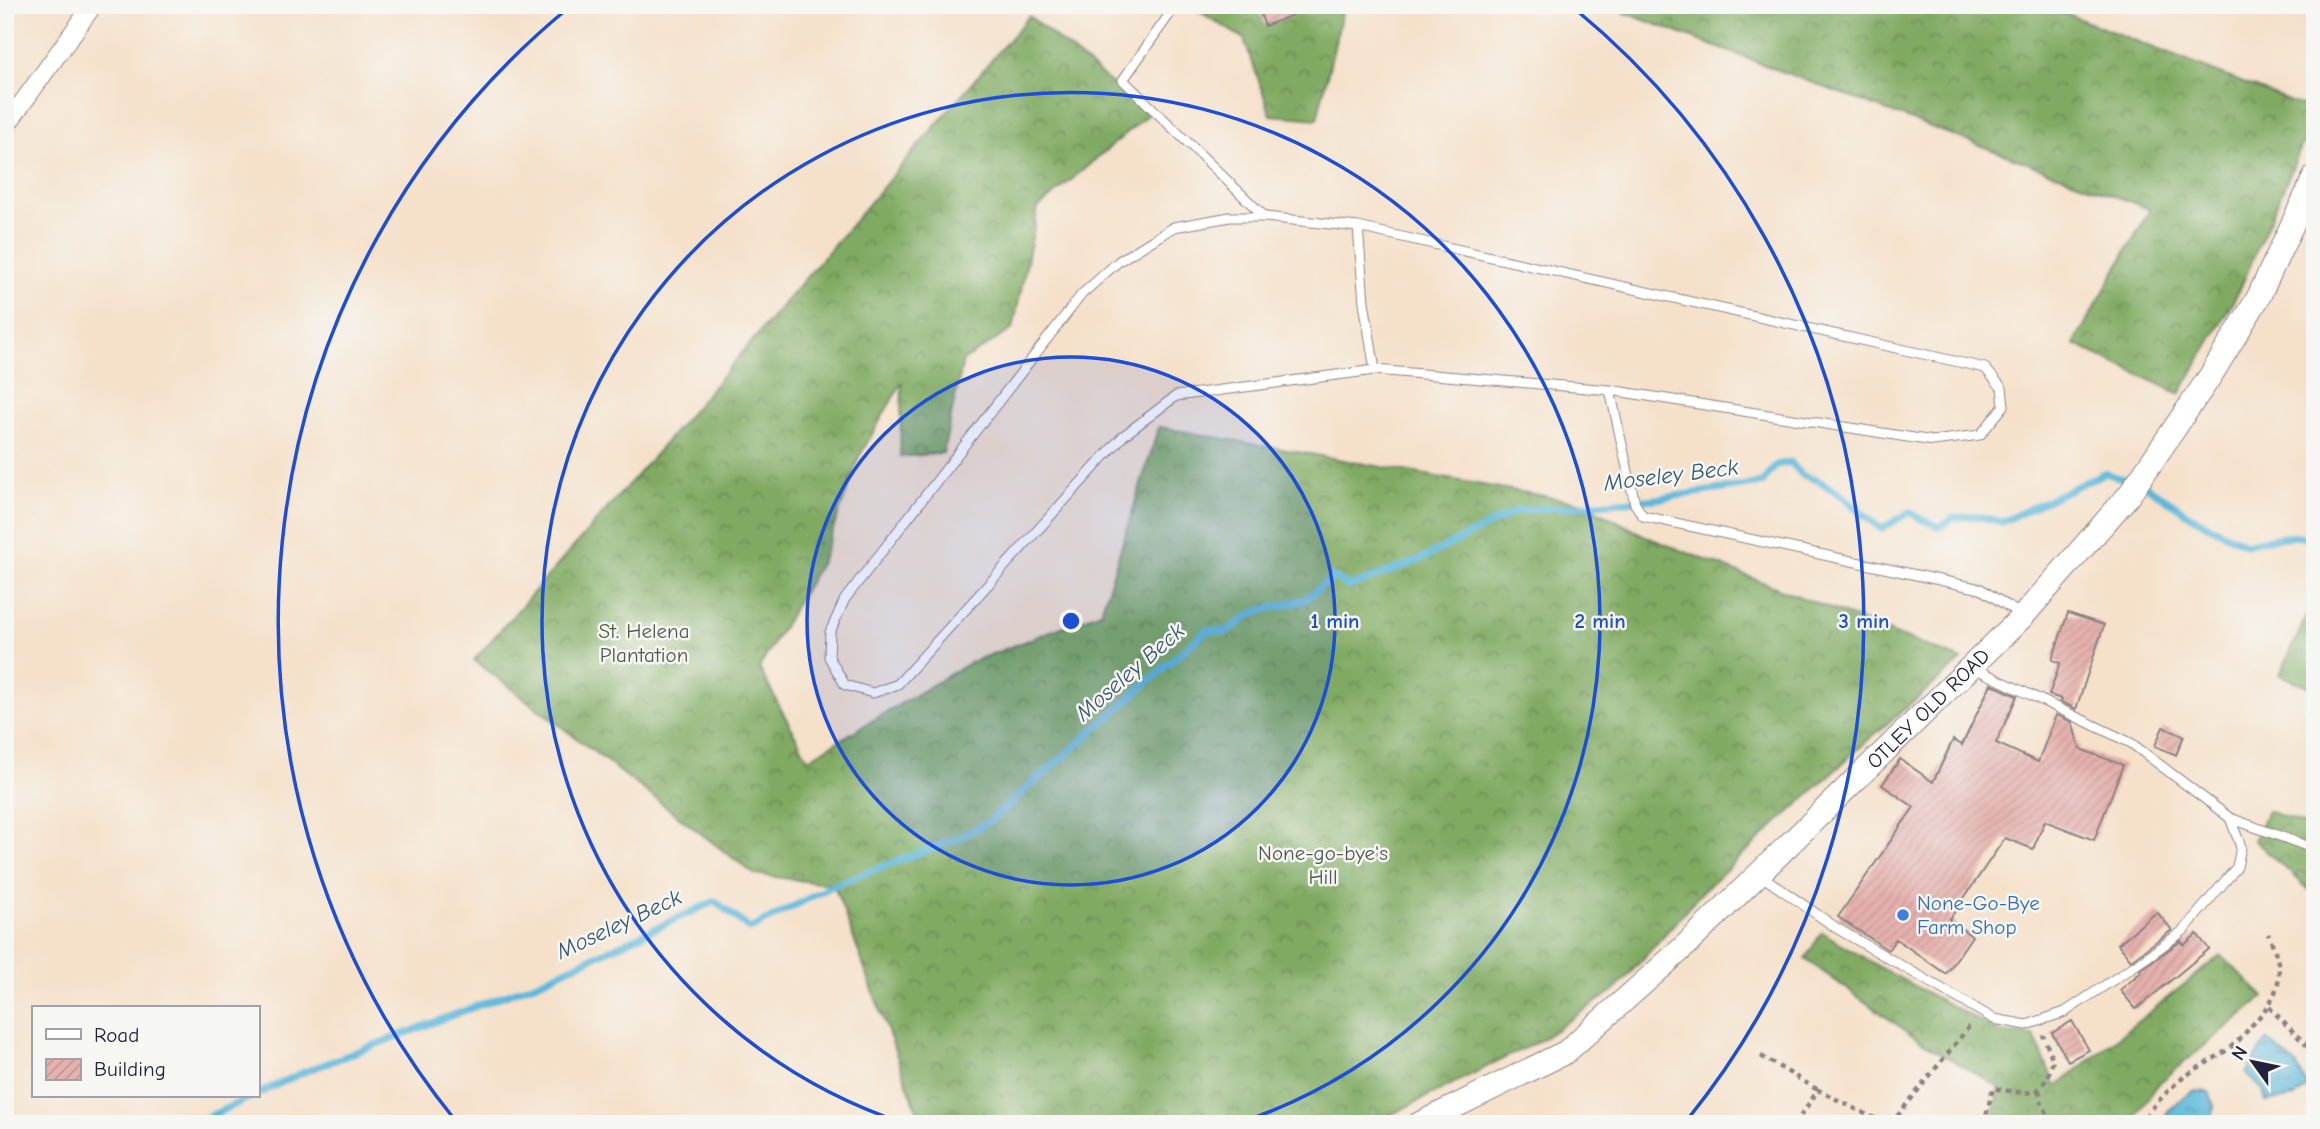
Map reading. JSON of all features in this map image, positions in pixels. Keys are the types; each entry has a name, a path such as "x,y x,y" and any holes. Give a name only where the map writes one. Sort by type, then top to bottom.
{"street":[{"path":"5,127 93,5"},
{"name":"OTLEY OLD ROAD","path":"1419,1124 1566,1052 1685,947 2023,616 2136,486 2211,375 2258,298 2315,176"}],"lane":[{"path":"1176,5 1123,80 1265,217"},
{"path":"1230,217 1265,217 1358,227 1985,368 2002,388 2004,406 1980,435 1933,441 1610,390 1374,370 1176,396 1122,436 898,684 873,693 845,685 829,657 830,632 845,599 1082,294 1119,261 1174,227 1230,217"},
{"path":"1358,227 1364,302 1374,370"},
{"path":"1610,390 1635,503 1643,516 1981,589 2023,616"},
{"path":"1972,667 2132,743 2230,818 2315,849"},
{"path":"1758,873 1838,929 1981,1012 1994,1019 2027,1025 2066,1012 2183,931 2237,867 2241,847 2230,818"}],"path":[{"path":"2139,1124 2160,1097 2185,1076 2233,1045 2269,1007 2279,968 2277,952 2268,934"},
{"path":"2269,1007 2315,1054"},
{"path":"1761,1056 1818,1090 1889,1124 1981,1012"},
{"path":"1984,1124 1993,1088 2026,1094 2039,1090 2050,1075 2053,1060 2037,1022"},
{"path":"1795,1124 1818,1090"},
{"path":"2039,1090 2041,1102 2053,1124"}],"green space":[{"path":"1189,5 1344,5 1317,119 1271,115 1244,39"},
{"path":"1604,5 2044,5 2315,111 2315,115 2239,291 2180,394 2074,344 2150,209"},
{"path":"1029,16 1149,114 1038,208 1013,329 963,361 943,453 900,457 902,382 859,457 822,560 759,668 808,759 969,663 1101,612 1159,427 1583,503 1647,537 1962,660 1869,739 1702,892 1617,988 1539,1041 1372,1124 922,1124 834,885 754,874 474,660 666,442"},
{"path":"2315,598 2315,689 2280,675"},
{"path":"2267,811 2315,828 2315,895 2254,840"},
{"path":"1822,932 1884,970 2000,1032 2034,1036 2056,1087 2221,955 2264,997 2159,1083 2130,1124 1992,1124 1999,1087 1923,1043 1805,959"}],"water":[{"path":"2267,1040 2296,1065 2308,1087 2295,1097 2266,1102 2263,1090 2246,1073"},
{"path":"2192,1091 2209,1092 2215,1108 2210,1121 2207,1124 2161,1124 2168,1111"}],"building":[{"path":"1257,5 1315,5 1315,6 1265,26"},
{"path":"2068,613 2104,625 2076,709 2061,702 2062,699 2049,695 2060,663 2052,660"},
{"path":"1991,684 2017,696 1996,743 2038,762 2056,715 2072,722 2080,749 2123,765 2094,840 2045,821 2033,849 2005,838 1949,920 1972,936 1946,974 1896,939 1888,950 1838,917 1914,807 1882,785 1900,759 1933,782 1953,740 1962,745"},
{"path":"2163,727 2184,736 2176,755 2155,746"},
{"path":"2157,912 2172,930 2131,960 2118,944"},
{"path":"2197,934 2209,949 2136,1009 2120,990 2141,972 2140,970 2181,941 2184,945"},
{"path":"2072,1021 2089,1050 2068,1061 2052,1033"}],"waterway":[{"name":"Moseley Beck","path":"259,1093 304,1072 537,983 715,901 750,929 834,885 954,840 989,822 1207,630 1226,632 1255,612 1305,600 1333,577 1349,587 1417,561 1517,511 1656,499 1762,483 1776,465 1790,462 1802,475 1819,481 1841,495 1881,529 1910,512 1940,527 1953,518 1977,516 2002,522 2104,473 2145,485 2194,518 2245,544 2291,537 2315,540"},
{"name":"Moseley Beck","path":"193,1124 249,1098"}],"place":[{"name":"None-Go-Bye Farm Shop","path":"1903,915"}],"park label":[{"name":"St. Helena Plantation","path":"644,643"},
{"name":"None-go-bye's Hill","path":"1323,865"}]}
